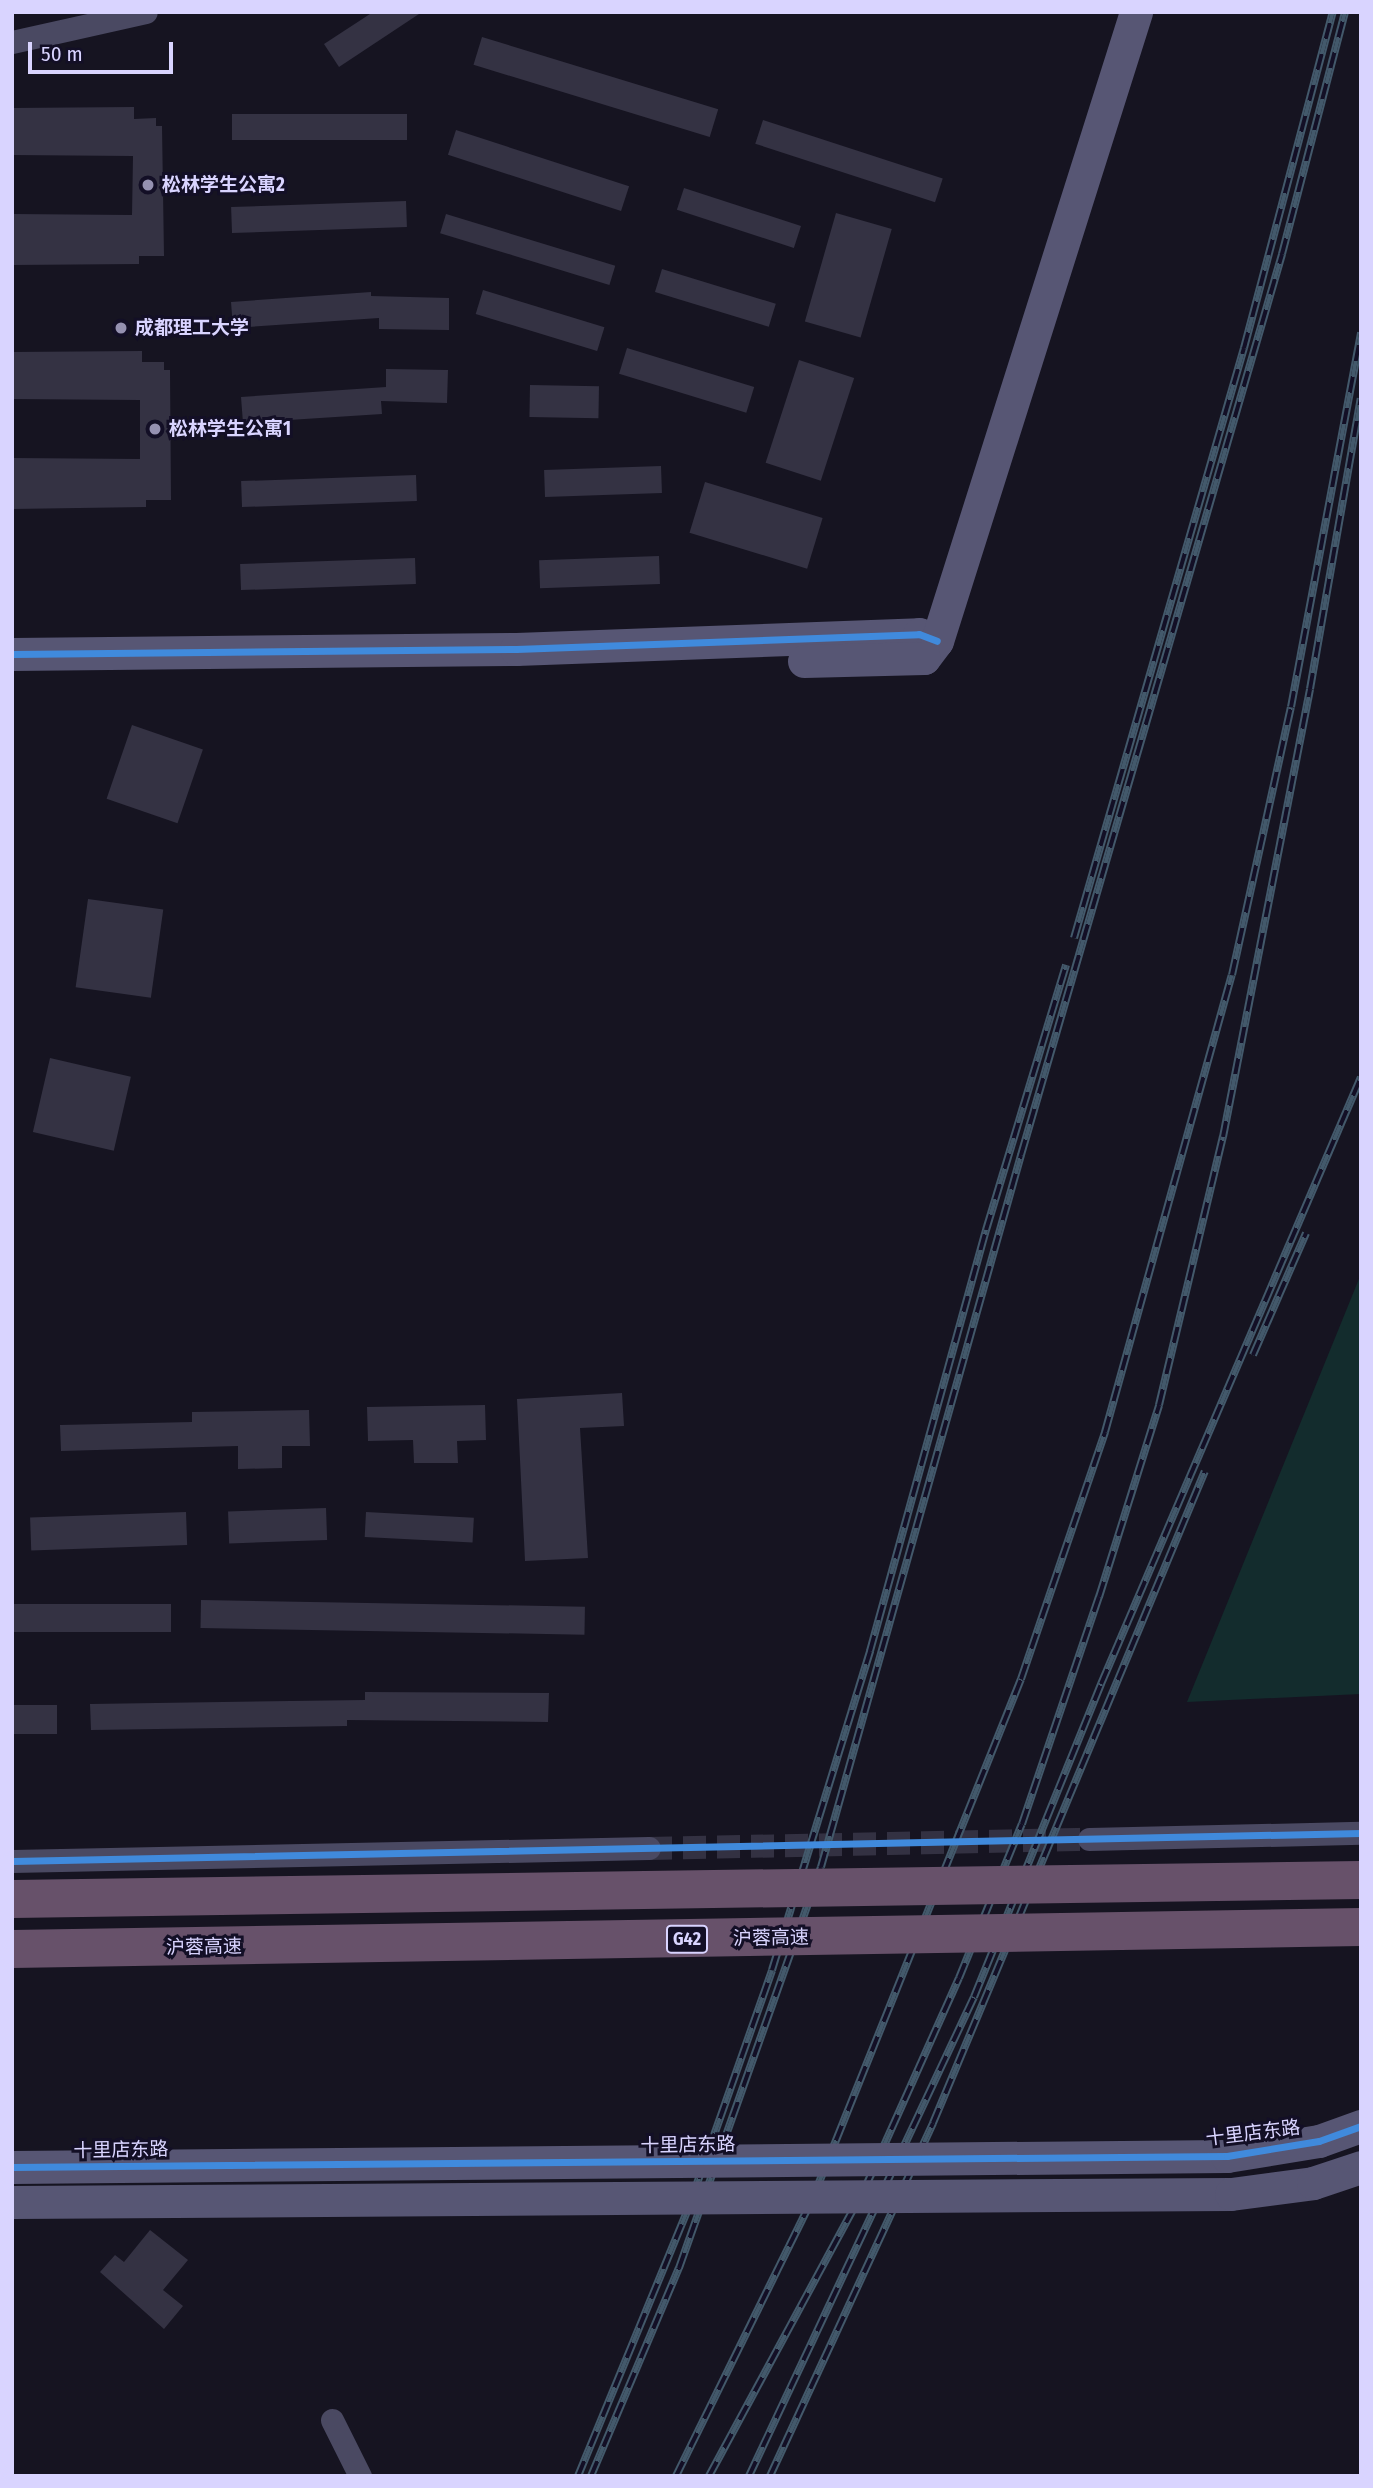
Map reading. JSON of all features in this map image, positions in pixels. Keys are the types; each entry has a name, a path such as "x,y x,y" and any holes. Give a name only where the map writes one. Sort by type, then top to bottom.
{"highway":[{"path":"12,1899 1361,1880"},
{"name":"沪蓉高速","path":"12,1950 1361,1927"}],"street":[{"path":"12,42 146,12"},
{"path":"927,645 1115,12"},
{"path":"927,645 1136,12"},
{"path":"12,654 927,645"},
{"path":"12,677 927,645"},
{"path":"1089,1839 1361,1833"},
{"path":"12,1861 649,1847"},
{"name":"十里店东路","path":"12,2167 1227,2156 1319,2140 1361,2126"},
{"path":"12,2202 1231,2194 1313,2183 1361,2167"},
{"path":"332,2420 360,2476"}],"green space":[{"path":"1361,1274 1361,1694 1187,1702"}],"building":[{"path":"373,12 422,12 339,67 324,44"},
{"path":"482,37 718,109 710,137 474,65"},
{"name":"松林学生公寓2","path":"134,107 134,119 156,118 156,126 162,126 164,256 139,256 139,264 12,265 12,214 132,215 133,156 12,155 12,108"},
{"path":"232,114 407,114 407,140 232,140"},
{"path":"763,120 943,178 935,202 755,144"},
{"path":"456,130 629,186 621,211 448,155"},
{"path":"684,188 801,226 794,248 677,210"},
{"path":"406,201 407,227 232,233 231,207"},
{"path":"836,213 892,229 861,338 805,322"},
{"path":"446,214 615,266 609,285 440,233"},
{"path":"662,269 776,304 769,327 655,292"},
{"path":"483,290 604,327 597,351 476,314"},
{"path":"371,292 371,296 449,298 449,330 379,329 379,318 233,328 231,302"},
{"path":"627,348 754,387 746,413 619,374"},
{"name":"松林学生公寓1","path":"142,351 142,362 164,362 164,370 170,370 171,500 146,500 146,507 12,509 12,458 140,459 140,400 12,399 12,352"},
{"path":"799,360 854,378 821,481 766,463"},
{"path":"386,369 448,370 447,403 381,401 382,414 243,423 241,397 386,387"},
{"path":"530,385 599,386 598,418 529,417"},
{"path":"661,466 662,493 545,497 544,470"},
{"path":"416,475 417,501 242,507 241,481"},
{"path":"705,482 823,518 807,569 690,533"},
{"path":"659,556 660,584 540,588 539,560"},
{"path":"415,558 416,584 241,590 240,564"},
{"path":"132,725 203,749 178,823 107,799"},
{"path":"88,899 163,910 151,998 76,987"},
{"path":"50,1058 131,1077 114,1151 33,1132"},
{"path":"622,1393 624,1426 580,1428 588,1558 525,1561 517,1399"},
{"path":"485,1405 486,1440 457,1441 458,1463 414,1463 413,1440 368,1441 367,1407"},
{"path":"309,1410 310,1446 282,1446 282,1468 238,1469 238,1446 61,1451 60,1425 192,1422 192,1412"},
{"path":"326,1508 327,1540 229,1543 228,1511"},
{"path":"186,1512 187,1545 31,1550 30,1517"},
{"path":"366,1512 474,1518 473,1543 365,1537"},
{"path":"201,1600 585,1607 584,1635 201,1628"},
{"path":"12,1604 171,1604 171,1632 12,1632"},
{"path":"365,1692 549,1693 548,1722 347,1720 347,1726 91,1730 90,1704 365,1700"},
{"path":"12,1705 57,1705 57,1734 12,1734"},
{"path":"150,2230 188,2260 163,2290 183,2306 164,2329 100,2272 115,2255 124,2262"}],"tunnel":[{"path":"649,1848 1089,1839"}],"railway":[{"path":"1074,938 1244,348 1333,12"},
{"path":"591,2476 679,2268 821,1867 1021,1155 1282,254 1345,12"},
{"path":"676,2476 812,2200 1021,1679 1105,1432 1232,975 1291,707 1361,332"},
{"path":"709,2476 865,2188 959,1978 1022,1824 1099,1597 1159,1405 1223,1137 1310,689 1361,398"},
{"path":"578,2476 688,2209 772,1970 870,1651 986,1230 1066,965"},
{"path":"749,2476 974,1997 1101,1684 1361,1077"},
{"path":"1253,1355 1306,1233"},
{"path":"770,2476 933,2123 1205,1471"}],"cycle path":[{"path":"12,654 516,649 919,634 937,641"},
{"path":"12,1861 1361,1833"},
{"path":"12,2167 1227,2156 1319,2141 1361,2126"}],"place":[{"name":"松林学生公寓2","path":"148,185"},
{"name":"成都理工大学","path":"121,328"},
{"name":"松林学生公寓1","path":"155,429"}]}
